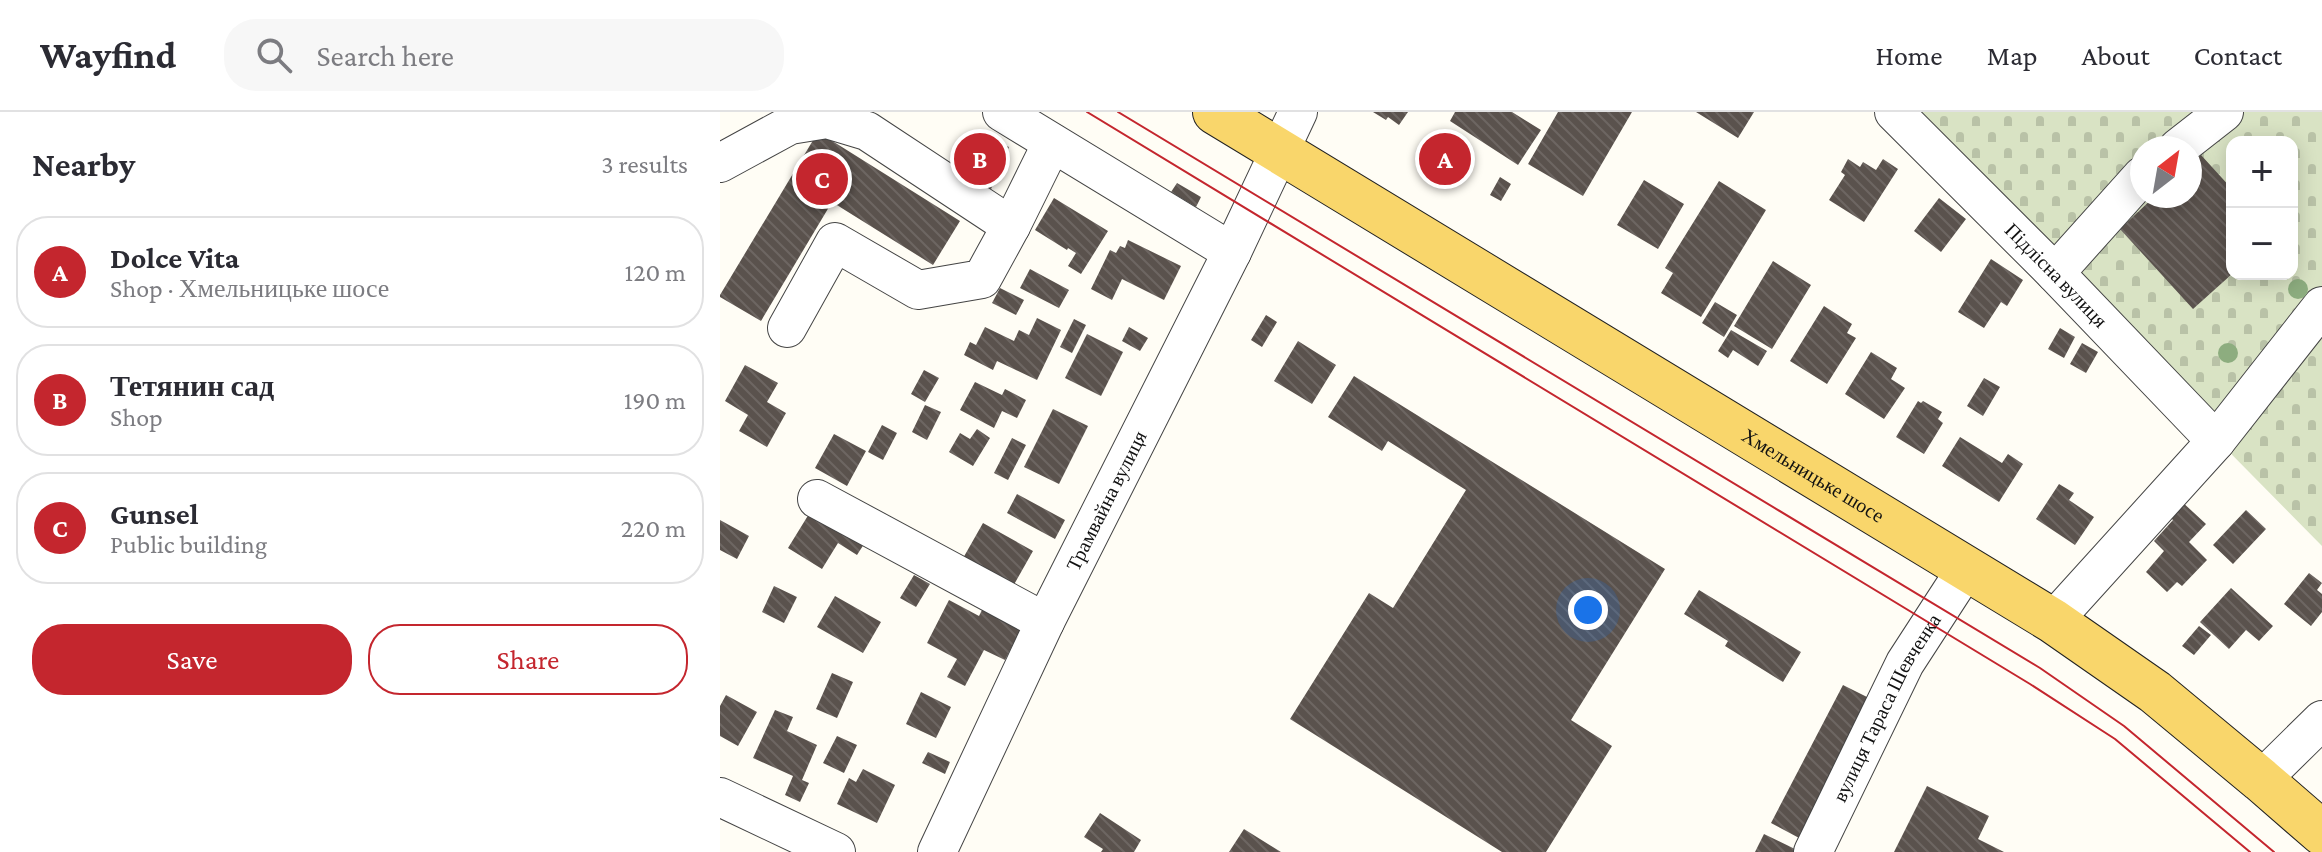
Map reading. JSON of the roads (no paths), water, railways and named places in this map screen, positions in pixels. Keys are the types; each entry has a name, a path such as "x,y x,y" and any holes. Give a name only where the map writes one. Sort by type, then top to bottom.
{"main road":[{"name":"Хмельницьке шосе","path":"1215,112 2053,621 2155,692 2322,833"}],"street":[{"path":"1002,112 1232,252"},
{"path":"1280,151 1298,112"},
{"name":"Підлісна вулиця","path":"1894,112 2055,273 2216,441"},
{"path":"2193,136 2224,112"},
{"path":"720,163 790,125 827,119 867,131 1011,226"},
{"path":"787,328 835,242 918,290 982,279 1052,143"},
{"name":"Трамвайна вулиця","path":"937,852 1045,622 1280,151"},
{"path":"2055,273 2130,189"},
{"path":"2053,621 2216,441 2322,306"},
{"path":"817,499 1045,622"},
{"name":"вулиця Тараса Шевченка","path":"1813,852 1905,663 1966,569"},
{"path":"2261,780 2322,720"},
{"path":"721,801 836,852"}],"tram line":[{"path":"1087,112 2030,684 2115,739 2250,852"},
{"path":"1118,112 2040,668 2124,726 2274,852"}],"place":[{"name":"Тетянин сад","path":"980,159"},
{"name":"Dolce Vita","path":"1445,159"},
{"name":"Gunsel","path":"822,179"}]}
